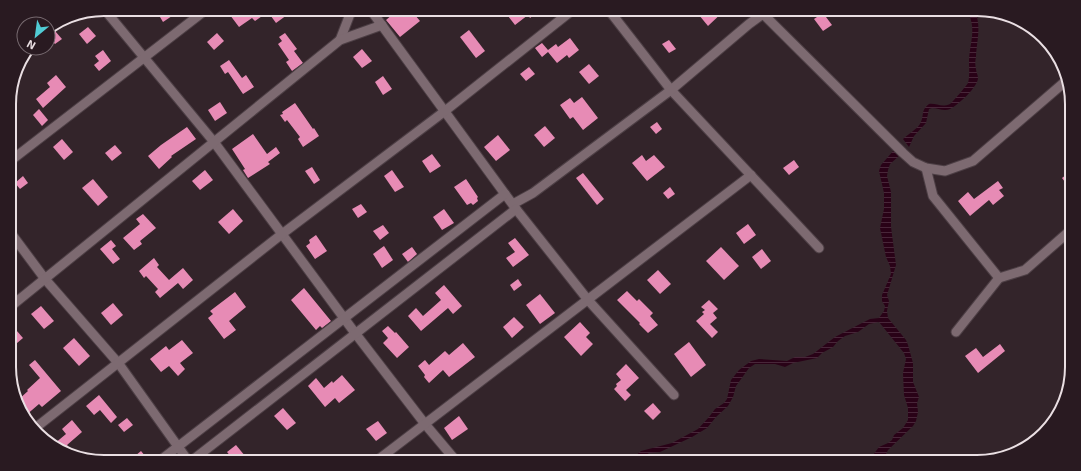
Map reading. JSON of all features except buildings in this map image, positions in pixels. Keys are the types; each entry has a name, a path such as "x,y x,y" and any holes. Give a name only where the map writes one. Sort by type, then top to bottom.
{"street":[{"path":"110,16 214,142 355,333 425,424 451,455"},
{"path":"16,157 198,16"},
{"path":"340,40 349,16"},
{"path":"375,16 514,207 588,300 674,395"},
{"path":"39,426 282,234 445,110 565,16"},
{"path":"613,16 671,90 819,248"},
{"path":"199,455 514,207 671,90 759,16"},
{"path":"770,16 900,151 913,162 926,168 945,172 973,162 1063,84"},
{"path":"16,302 340,40 382,25"},
{"path":"926,168 933,196 999,278"},
{"path":"384,455 751,175"},
{"path":"167,455 505,194"},
{"path":"956,332 999,278 1025,270 1065,235"},
{"path":"16,240 45,279 118,364 184,455"}],"shaded area":[{"path":"976,16 978,21 975,63 978,77 977,82 958,104 950,109 929,109 926,123 914,136 909,147 903,139 920,124 926,106 929,104 944,106 950,104 968,83 972,35 972,23 970,17"},
{"path":"894,150 899,156 890,164 887,176 891,192 891,227 896,265 887,295 889,301 887,311 888,318 906,340 913,363 913,382 919,397 917,403 918,412 913,426 888,450 886,455 873,455 879,447 892,440 894,435 903,428 908,420 908,408 904,395 903,373 906,359 904,353 879,322 869,324 858,332 845,336 833,347 822,353 817,358 793,363 785,367 775,364 755,364 749,368 736,386 733,397 728,406 707,428 660,452 649,453 646,455 636,455 641,451 672,443 698,429 715,409 724,403 727,399 731,380 739,370 751,361 759,359 787,361 795,357 805,357 813,354 835,337 870,319 879,318 884,311 885,306 882,301 882,295 891,274 880,228 884,209 884,193 879,171 881,165"}]}
